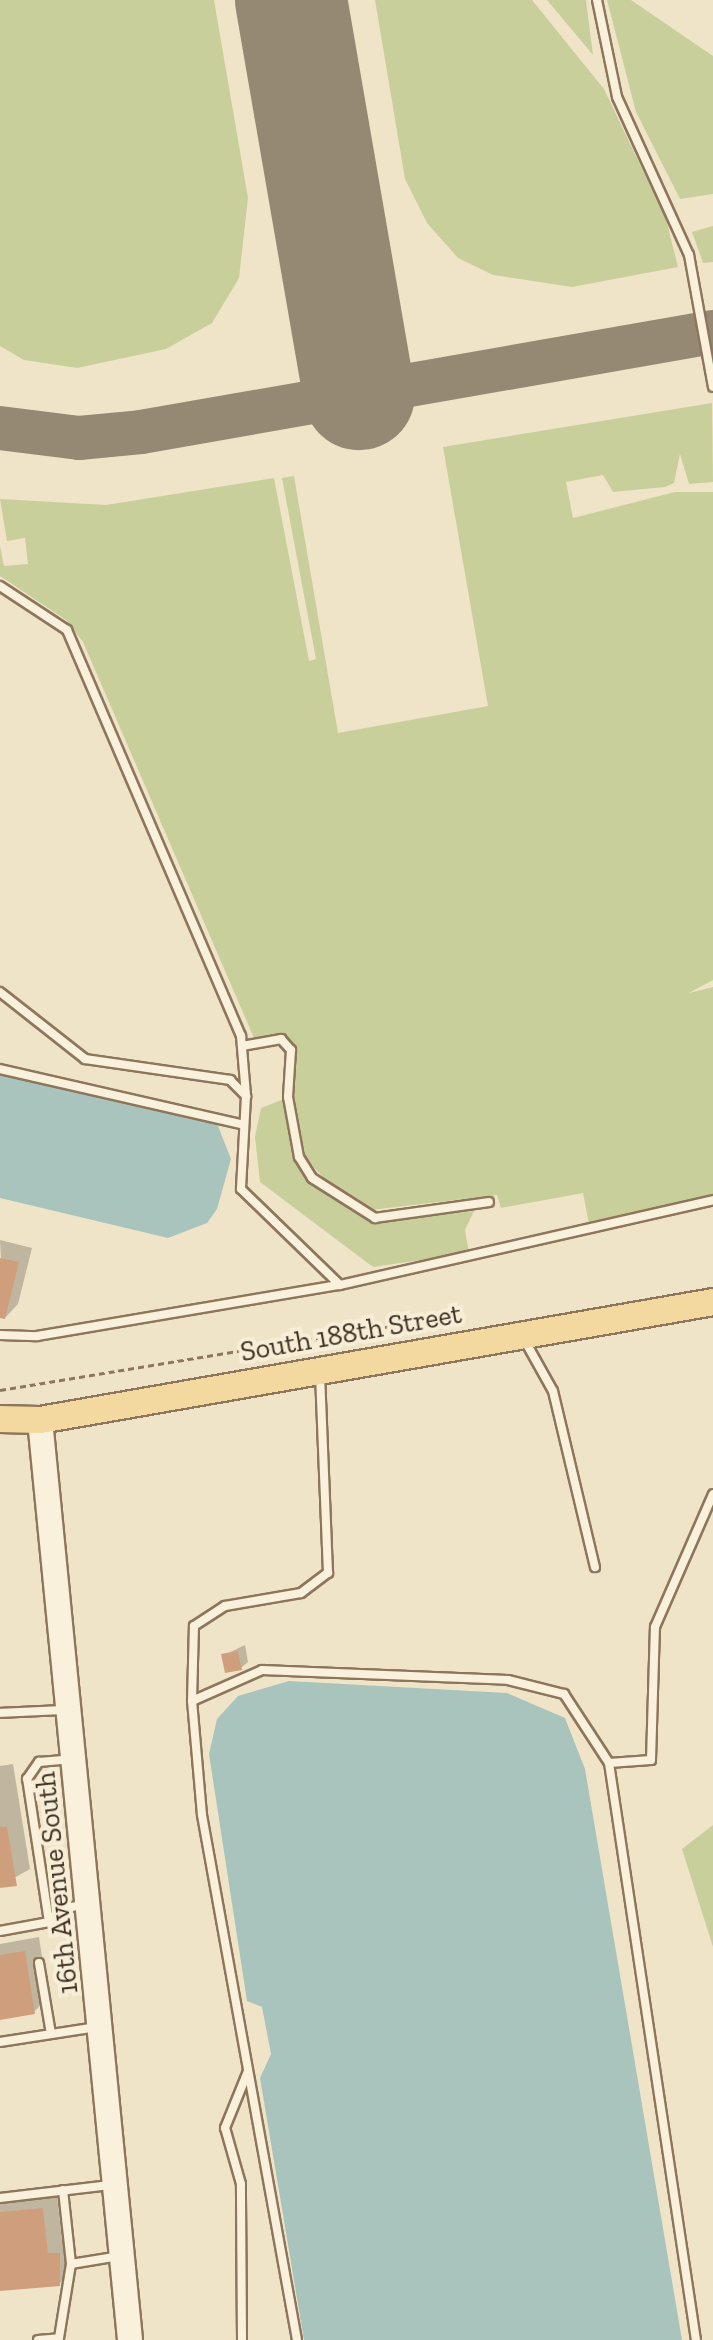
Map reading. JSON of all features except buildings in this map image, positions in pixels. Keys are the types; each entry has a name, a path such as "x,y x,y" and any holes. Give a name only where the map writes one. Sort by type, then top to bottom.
{"main road":[{"name":"South 188th Street","path":"0,1419 40,1420 713,1302"}],"street":[{"name":"16th Avenue South","path":"40,1420 130,2340"}],"lane":[{"path":"597,0 617,97 689,255 713,387"},
{"path":"0,586 67,630 242,1046 246,1096 241,1189 340,1285"},
{"path":"0,992 85,1059 230,1080 246,1096"},
{"path":"242,1046 281,1039 291,1050 288,1097 299,1157 312,1178 375,1218 489,1202"},
{"path":"0,1069 244,1125"},
{"path":"0,1335 37,1336 340,1285 713,1200"},
{"path":"523,1335 531,1363 553,1391 595,1567"},
{"path":"297,2340 202,1815 192,1701 194,1626 225,1606 301,1593 328,1573 332,1522 319,1371"},
{"path":"609,1763 651,1760 655,1627 713,1494"},
{"path":"192,1701 262,1670 508,1680 564,1694 609,1763 696,2340"},
{"path":"0,1712 69,1710"},
{"path":"49,1922 27,1779 39,1762 74,1758"},
{"path":"0,1931 49,1922 59,1910 89,1903"},
{"path":"39,1963 51,2034"},
{"path":"0,2042 101,2026"},
{"path":"242,2340 241,2184 225,2128 248,2071"},
{"path":"0,2198 117,2184"},
{"path":"38,2340 59,2338 71,2264 63,2190"},
{"path":"71,2264 124,2256"}],"path":[{"path":"0,1390 401,1324"}],"green space":[{"path":"0,0 214,0 248,198 239,278 212,323 166,349 77,368 24,360 0,346"},
{"path":"375,0 532,0 604,89 666,219 678,267 572,287 493,275 458,258 427,223 405,179"},
{"path":"547,0 586,0 593,55"},
{"path":"607,0 631,0 713,56 713,194 680,199 636,112"},
{"path":"713,226 713,262 703,263 692,232"},
{"path":"712,403 713,482 689,484 680,454 674,483 665,487 613,492 603,475 566,482 573,518 675,492 713,492 713,980 689,993 713,987 713,1195 589,1224 583,1193 501,1208 497,1195 371,1210 333,1188 306,1159 293,1092 297,1047 282,1034 254,1038 83,642 66,620 0,576 0,546 4,566 28,564 25,538 7,541 0,499 106,505 274,478 309,661 316,659 282,478 294,476 338,733 488,706 443,447"},
{"path":"284,1099 294,1157 307,1181 374,1222 474,1211 465,1230 469,1253 373,1267 260,1182 255,1137 261,1108"},
{"path":"713,1825 713,1947 682,1849"}],"water":[{"path":"0,1073 216,1121 231,1159 217,1209 207,1223 168,1238 0,1198"},
{"path":"289,1681 507,1693 565,1718 585,1769 682,2340 304,2340 260,2078 271,2054 262,2007 247,2001 209,1754 217,1719 238,1696"}],"taxiway":[{"path":"0,428 79,438 141,432 713,332"}],"runway":[{"path":"291,0 359,394"}]}
